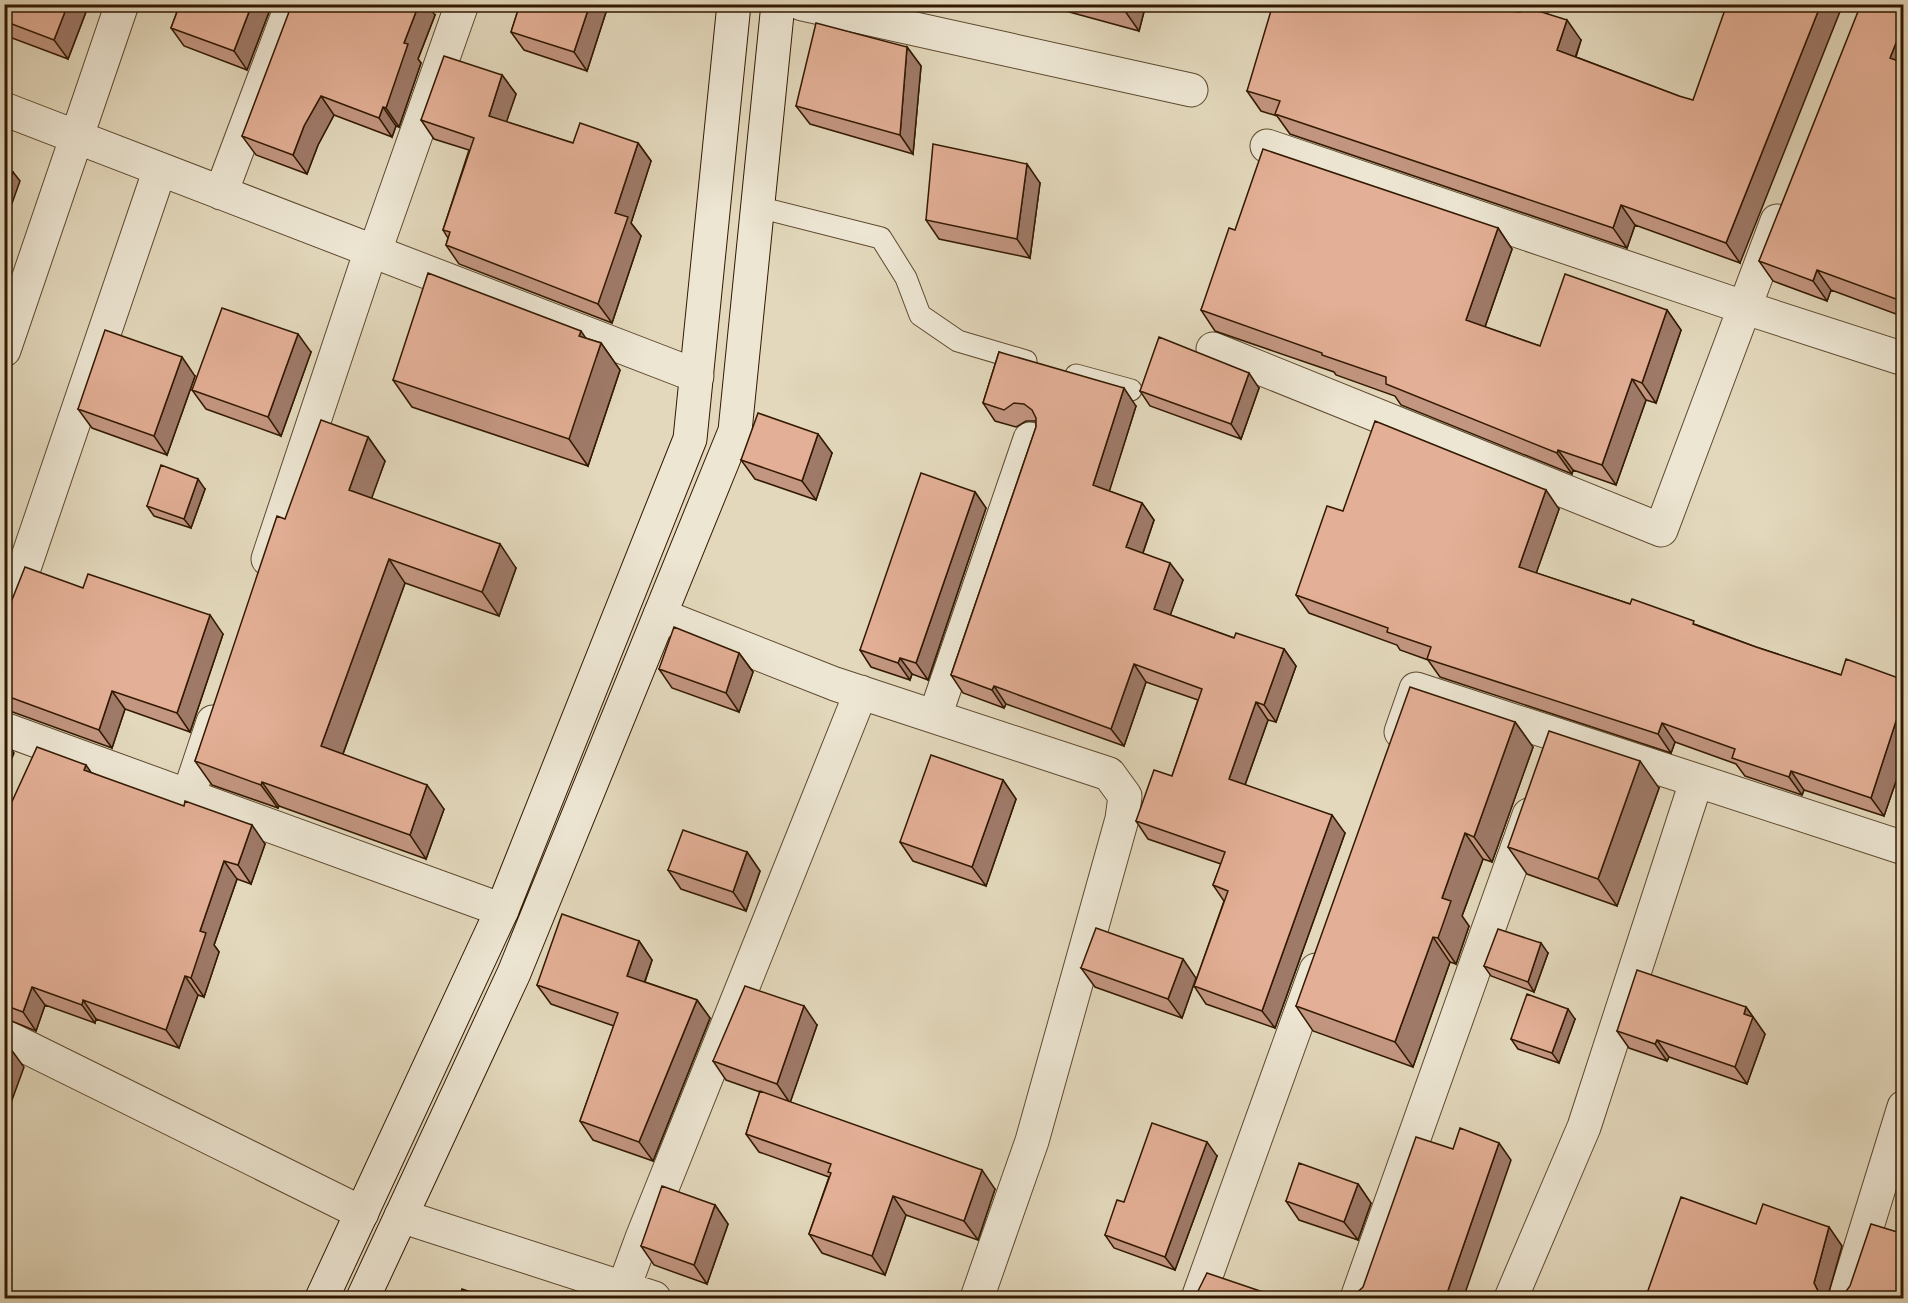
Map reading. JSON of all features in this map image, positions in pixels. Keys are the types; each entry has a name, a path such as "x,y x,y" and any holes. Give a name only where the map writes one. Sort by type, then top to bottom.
{"street":[{"path":"4,350 122,4"},
{"path":"221,193 292,4"},
{"path":"371,250 376,249 462,4"},
{"path":"322,1299 502,910 690,439 734,4"},
{"path":"363,1299 514,973 735,431 778,4"},
{"path":"802,4 1191,90"},
{"path":"4,109 697,376"},
{"path":"1267,146 1904,359"},
{"path":"4,627 160,169"},
{"path":"1213,349 1661,530 1743,307 1789,191"},
{"path":"257,590 371,250"},
{"path":"935,716 1030,439"},
{"path":"660,615 861,692 1109,774 1125,796 1122,819 1032,1141 977,1299"},
{"path":"1392,757 1416,689 1548,759 1696,782 1904,848"},
{"path":"189,794 223,692"},
{"path":"401,1216 633,1295 642,1239 861,692"},
{"path":"4,729 189,794 502,910"},
{"path":"26,774 39,742"},
{"path":"1357,1299 1548,759"},
{"path":"1511,1299 1584,1127 1696,782"},
{"path":"1198,1299 1328,937"},
{"path":"4,1036 362,1213"},
{"path":"1845,1299 1904,1107"}],"lane":[{"path":"758,207 881,238 906,278 920,315 958,341 1131,390"}],"building":[{"path":"4,4 68,4 54,40 4,21"},
{"path":"180,4 252,4 234,51 171,28"},
{"path":"292,4 419,4 404,43 408,44 386,108 383,107 379,118 321,96 304,126 293,155 242,136"},
{"path":"520,4 590,4 574,52 511,32"},
{"path":"1273,4 1494,4 1509,11 1520,12 1529,8 1567,20 1557,50 1693,100 1727,4 1821,4 1726,243 1621,205 1613,228 1275,114 1280,101 1247,91"},
{"path":"1861,4 1904,4 1904,23 1890,58 1904,63 1904,302 1817,270 1813,281 1759,261"},
{"path":"816,23 907,47 900,135 796,106"},
{"path":"444,56 502,75 489,116 573,143 580,123 638,143 615,213 628,217 598,304 446,245 450,232 443,230 474,138 421,120"},
{"path":"933,144 1027,164 1017,239 926,220"},
{"path":"1263,149 1498,228 1466,320 1540,346 1565,274 1667,310 1642,383 1632,379 1602,465 1558,450 1557,453 1386,384 1386,377 1201,310 1229,228 1235,230"},
{"path":"4,169 13,172 4,195"},
{"path":"428,273 581,331 579,336 601,343 569,439 393,380"},
{"path":"222,308 298,334 268,417 192,390"},
{"path":"105,330 182,357 154,436 78,409"},
{"path":"1159,337 1249,373 1231,424 1140,391"},
{"path":"999,352 1124,388 1093,485 1142,503 1126,547 1170,563 1154,609 1234,638 1236,633 1284,649 1264,705 1256,702 1229,779 1332,815 1262,1011 1194,986 1228,891 1213,885 1225,852 1136,821 1154,770 1172,776 1202,689 1134,664 1111,729 994,686 992,690 951,675 1036,427 1036,418 1032,410 1024,404 1014,403 1004,410 983,403"},
{"path":"758,413 818,434 802,481 741,460"},
{"path":"321,420 368,437 349,490 500,544 482,592 389,559 321,746 427,785 410,835 262,782 261,785 195,761 277,516 285,519"},
{"path":"1375,421 1546,490 1519,567 1630,604 1632,599 1694,621 1693,624 1756,647 1841,675 1846,659 1904,680 1904,716 1898,715 1871,798 1791,771 1789,777 1732,758 1735,749 1662,723 1658,734 1427,659 1431,647 1387,632 1388,628 1296,595 1327,506 1343,511"},
{"path":"161,465 198,479 184,519 147,506"},
{"path":"921,473 975,492 916,663 900,658 898,663 860,650"},
{"path":"25,567 83,588 88,574 210,615 177,713 112,691 99,730 4,695 4,620"},
{"path":"674,627 739,653 726,693 659,669"},
{"path":"1410,687 1515,722 1474,837 1465,833 1442,898 1451,901 1438,938 1433,937 1395,1042 1296,1006"},
{"path":"1549,731 1640,761 1598,879 1508,847"},
{"path":"37,747 86,765 84,770 184,806 185,801 252,825 238,865 224,861 200,931 206,933 191,978 185,976 166,1030 83,1000 82,1005 32,987 23,1012 4,1005 4,819"},
{"path":"931,755 1003,780 972,867 900,842"},
{"path":"683,830 747,852 733,892 668,870"},
{"path":"562,914 639,941 627,976 697,1000 639,1142 580,1121 618,1013 537,985"},
{"path":"1096,928 1183,959 1168,999 1081,968"},
{"path":"1498,929 1541,943 1528,982 1484,966"},
{"path":"1637,970 1746,1007 1744,1014 1753,1017 1735,1067 1657,1040 1655,1044 1617,1031"},
{"path":"745,986 804,1006 777,1084 713,1061"},
{"path":"1527,994 1568,1009 1552,1053 1511,1039"},
{"path":"4,1045 10,1048 4,1065"},
{"path":"760,1091 982,1170 964,1221 893,1196 872,1256 809,1234 831,1173 828,1172 831,1164 746,1134"},
{"path":"1152,1123 1207,1142 1165,1257 1105,1235 1117,1200 1124,1202"},
{"path":"1460,1128 1499,1143 1445,1299 1350,1299 1363,1287 1416,1137 1453,1149"},
{"path":"1299,1163 1358,1184 1344,1222 1286,1201"},
{"path":"662,1186 715,1205 694,1265 641,1246"},
{"path":"1681,1197 1756,1224 1763,1204 1829,1227 1814,1283 1819,1293 1827,1298 1836,1298 1844,1294 1850,1286 1871,1224 1904,1234 1904,1299 1645,1299"},
{"path":"1207,1273 1263,1292 1260,1299 1185,1299 1197,1293"},
{"path":"462,1289 491,1299 459,1299"}]}
